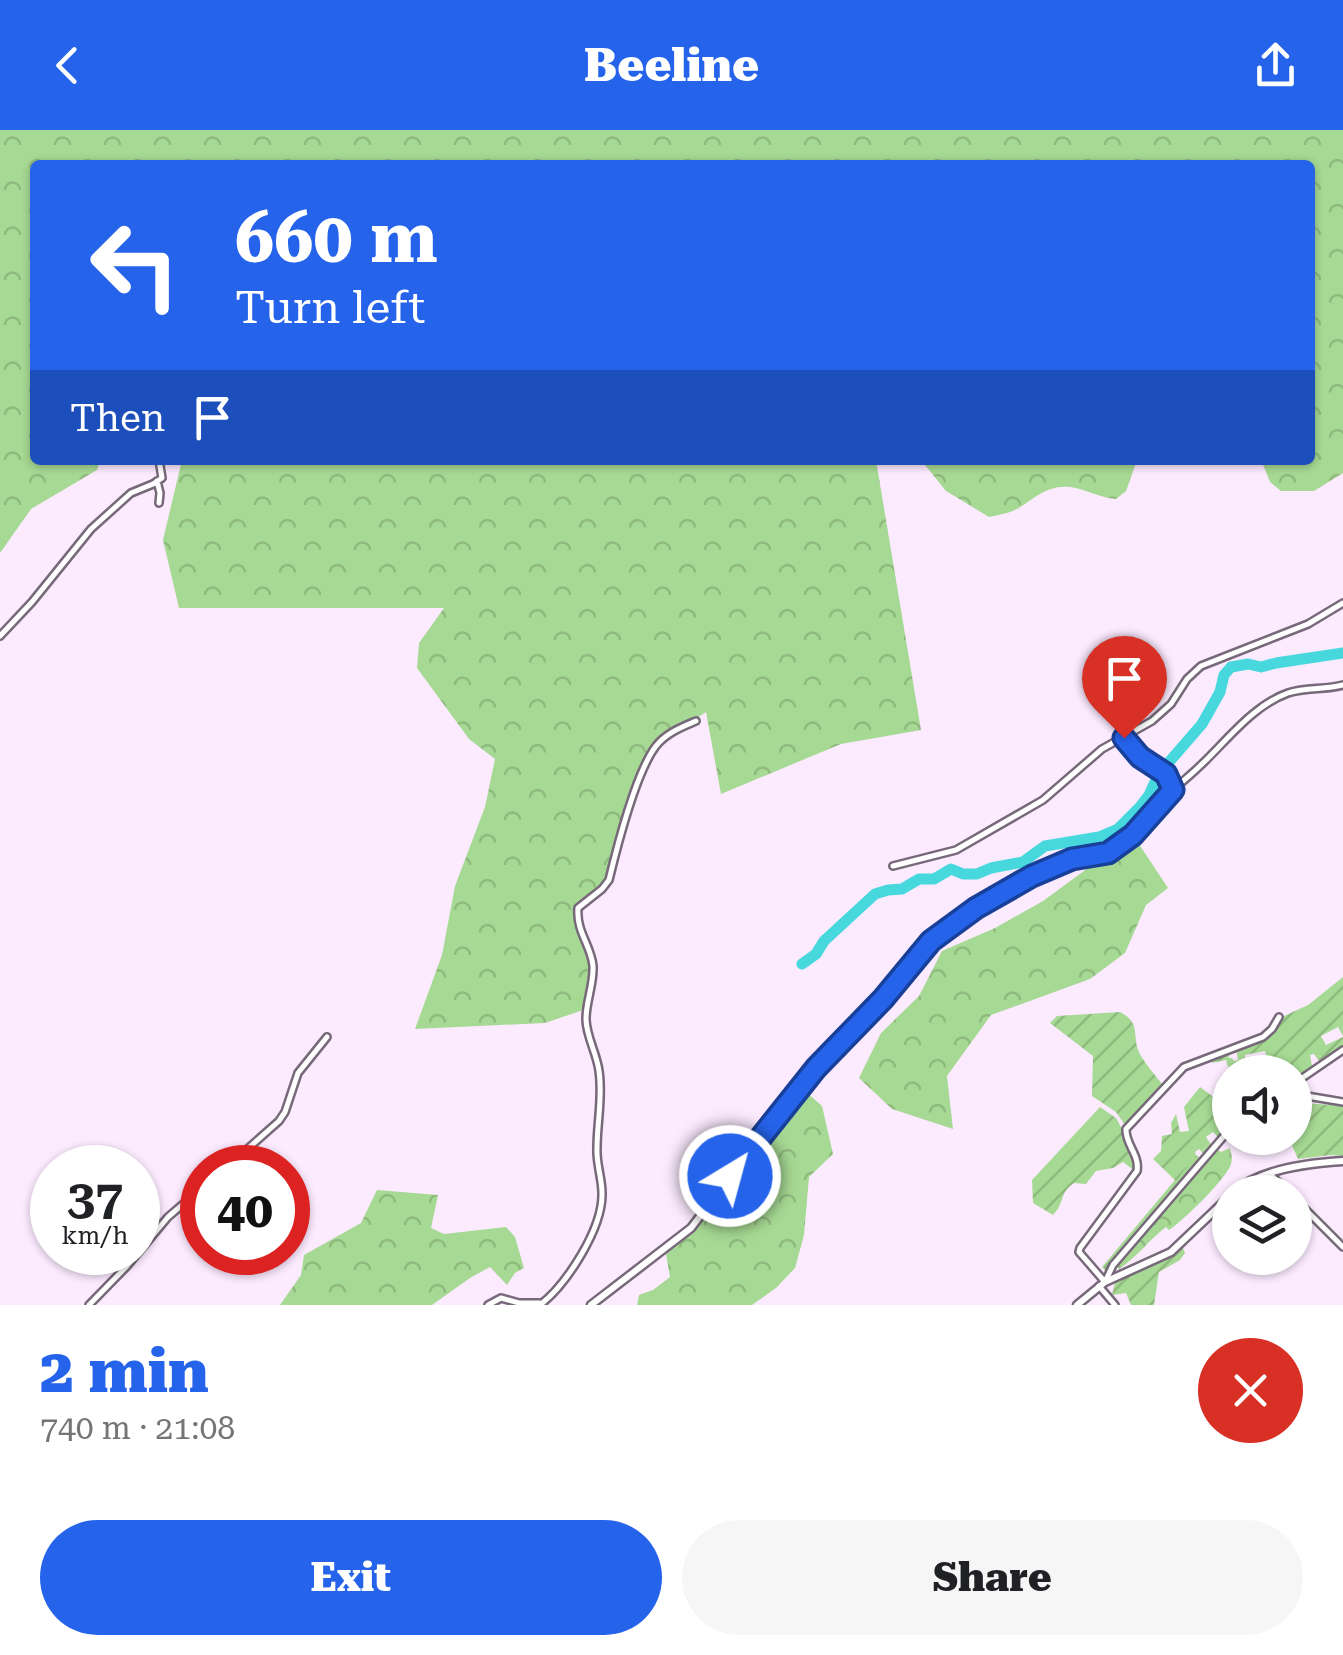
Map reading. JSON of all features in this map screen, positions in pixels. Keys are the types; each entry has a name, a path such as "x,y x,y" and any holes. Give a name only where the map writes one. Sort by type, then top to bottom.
{"street":[{"path":"0,636 91,529 131,493 162,478 161,465"},
{"path":"157,481 159,503"},
{"path":"893,866 956,850 997,828 1043,800 1102,749 1152,721 1171,704 1200,666 1308,624 1343,603"},
{"path":"591,1305 691,1228 816,1068 883,999 931,941 976,908 1032,876 1072,859 1108,853 1133,835 1238,728 1274,700 1299,690 1343,685"},
{"path":"488,1305 501,1298 542,1304 571,1270 598,1220 603,1196 596,1156 600,1073 586,1018 594,969 577,918 578,908 609,880 640,778 656,745 675,729 696,720"},
{"path":"1124,738 1140,757 1166,774 1173,790"},
{"path":"1115,1305 1079,1252 1138,1168 1126,1129 1184,1067 1263,1037 1279,1017"},
{"path":"252,1145 279,1121 298,1073 327,1037"},
{"path":"1312,1071 1343,1050"},
{"path":"1312,1097 1343,1102"},
{"path":"1102,1284 1112,1265 1212,1151"},
{"path":"1267,1175 1343,1161"},
{"path":"89,1305 180,1207"},
{"path":"1077,1305 1102,1284 1171,1252 1212,1213"},
{"path":"1312,1216 1343,1247"},
{"path":"550,1296 558,1304"}],"green space":[{"path":"0,130 1343,130 1343,473 1314,491 1281,491 1270,482 1263,465 1315,465 1315,160 30,160 30,465 98,465 97,470 31,509 0,553"},
{"path":"181,465 877,465 921,730 841,744 721,794 706,712 656,745 602,889 578,908 592,957 589,1008 545,1023 415,1029 442,955 455,886 485,807 495,759 469,739 417,668 419,643 444,608 179,608 163,540"},
{"path":"925,465 1135,465 1126,491 1116,499 1062,487 1012,511 989,517 946,491"},
{"path":"1133,835 1168,888 1146,905 1125,953 1090,979 991,1015 947,1076 953,1129 892,1109 859,1078 881,1033 919,996 942,951 1043,901"},
{"path":"1343,977 1343,1036 1338,1027 1321,1036 1326,1045 1343,1037 1343,1046 1319,1061 1314,1054 1266,1055 1265,1051 1237,1055 1236,1049 1268,1036 1282,1017 1308,1005"},
{"path":"1120,1012 1134,1026 1141,1056 1162,1084 1125,1125 1116,1112 1092,1096 1093,1056 1050,1023 1057,1016"},
{"path":"1200,1087 1212,1096 1212,1133 1206,1137 1210,1143 1195,1152 1176,1181 1153,1159 1161,1151 1162,1136 1172,1134 1171,1123 1176,1114 1180,1132 1189,1131 1184,1107"},
{"path":"805,1091 822,1106 833,1154 809,1177 804,1235 795,1268 752,1305 637,1305 639,1295 670,1277 666,1254 723,1196 729,1197 736,1191 731,1184 740,1169 737,1162 776,1113 789,1107"},
{"path":"1312,1103 1343,1106 1343,1156 1298,1159 1296,1155 1312,1155"},
{"path":"1100,1107 1116,1118 1137,1156 1138,1168 1132,1169 1123,1162 1096,1171 1086,1184 1074,1183 1053,1215 1033,1203 1032,1180"},
{"path":"1210,1143 1212,1155 1232,1155 1224,1175 1212,1175 1212,1190 1176,1225 1169,1230 1166,1227 1119,1269 1114,1262 1106,1271 1102,1267 1196,1155 1203,1154 1201,1151"},
{"path":"377,1190 438,1195 431,1228 444,1234 506,1227 515,1237 524,1268 507,1285 490,1267 432,1305 280,1305 301,1275 310,1275 310,1252 361,1223"},
{"path":"1183,1248 1185,1253 1180,1260 1159,1272 1154,1305 1131,1305 1126,1293 1112,1295 1115,1282"}],"waterway":[{"path":"1169,762 1202,724 1231,667 1261,667 1343,653"},
{"path":"802,964 875,894 902,889 919,879 934,879 951,869 977,874 1023,862 1045,846 1099,837 1118,829 1139,808 1155,782"}],"route":[{"path":"730,1176 816,1068 883,999 931,941 976,908 1032,876 1072,859 1108,853 1151,816 1173,790 1166,774 1140,757 1124,738"}]}
